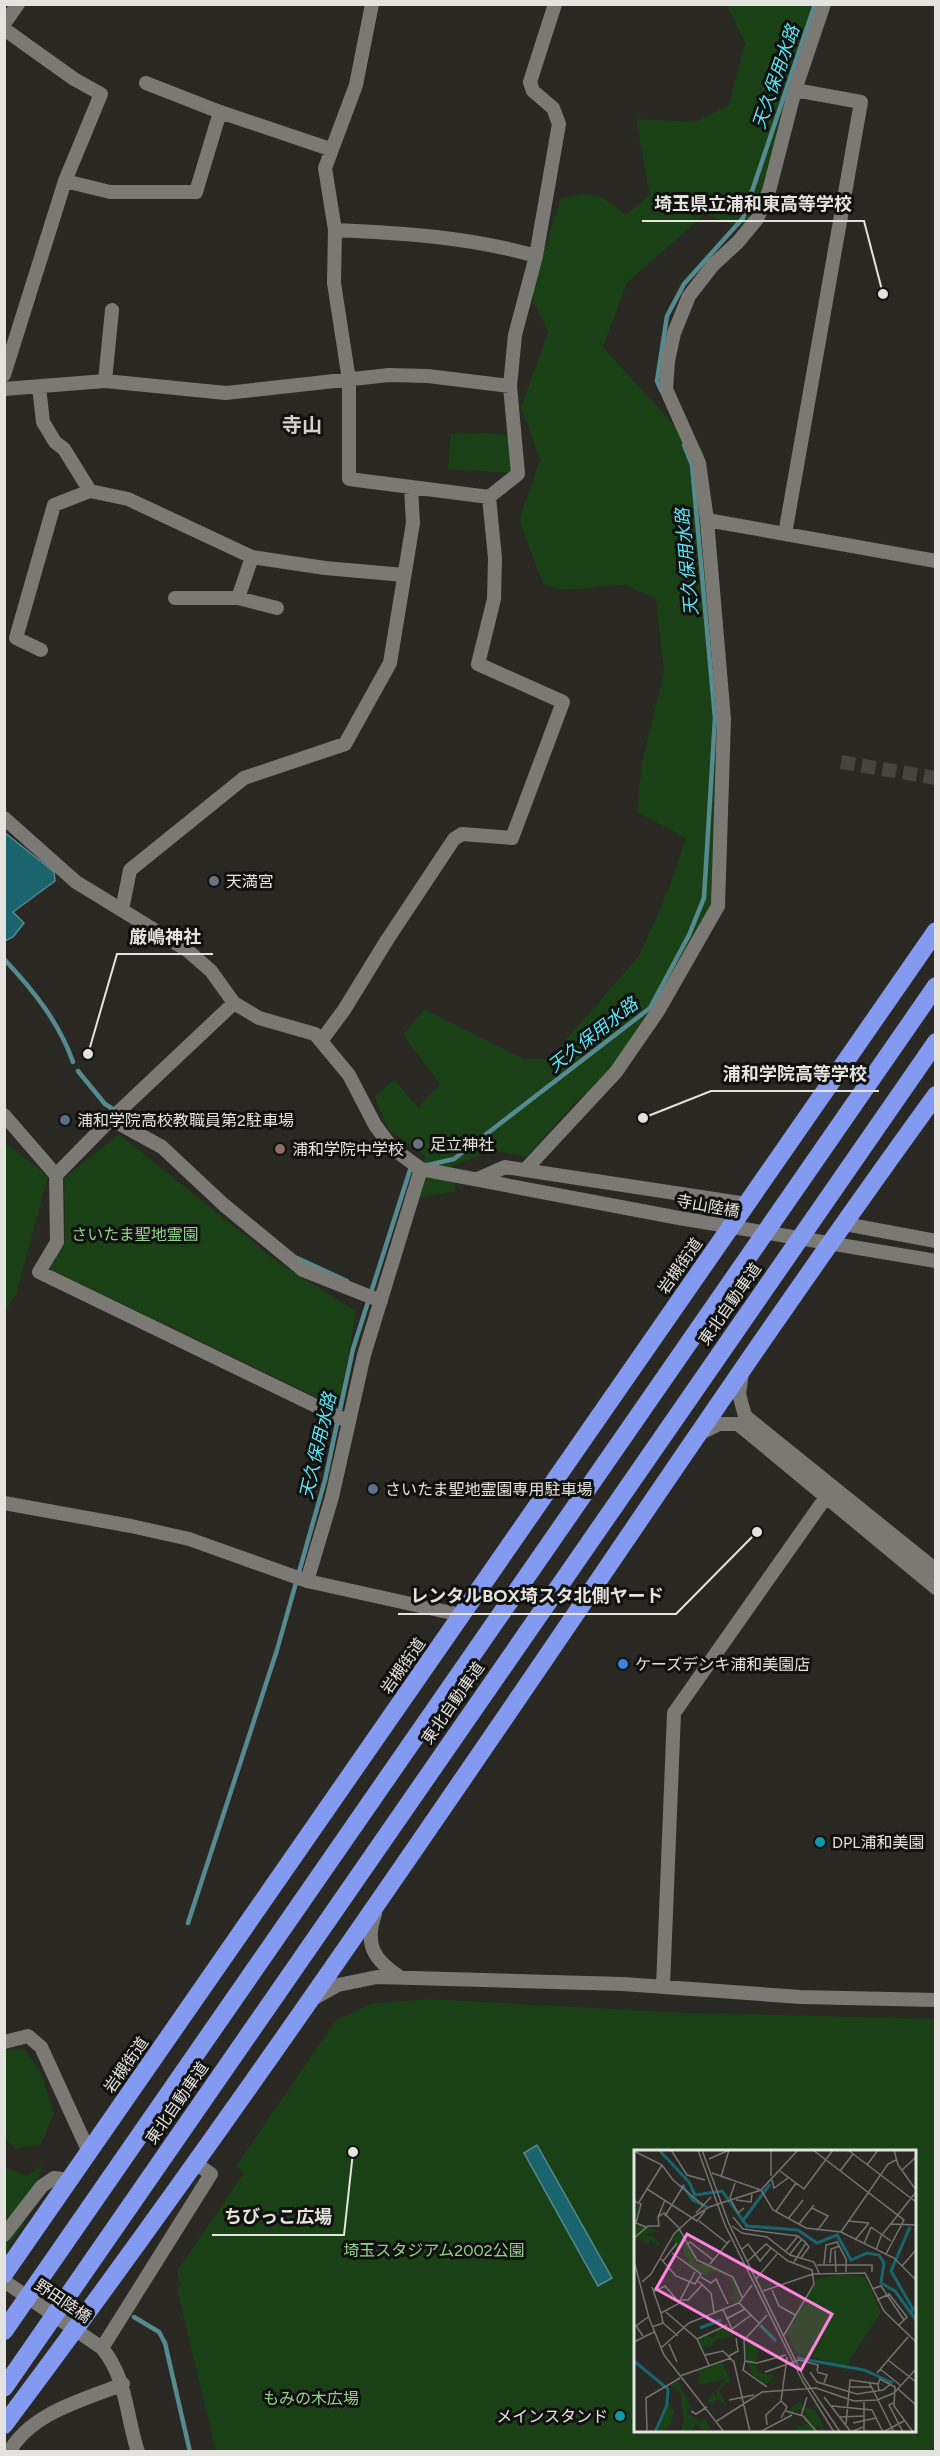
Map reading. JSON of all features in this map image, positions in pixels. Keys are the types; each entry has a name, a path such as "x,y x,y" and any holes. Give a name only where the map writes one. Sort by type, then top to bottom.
{"highway":[{"name":"岩槻街道","path":"4,2274 936,931"},
{"name":"東北自動車道","path":"4,2331 936,987"},
{"name":"東北自動車道","path":"4,2388 936,1042"},
{"path":"4,2425 106,2289 195,2163 696,1435 845,1224 930,1113 936,1095"}],"street":[{"path":"4,24 18,4"},
{"path":"372,4 356,84 330,149 325,168 335,230 334,283 349,380 349,479 489,497 518,474 510,386 515,335 536,256 559,124 553,108 533,91 530,82 555,4"},
{"path":"525,1170 616,1072 658,1011 717,906 724,719 707,520 699,463 666,388 668,361 674,333 689,296 712,265 738,243 757,219 769,191 795,90 824,4"},
{"path":"4,29 74,79 101,94 65,181 4,375"},
{"path":"146,82 220,112 330,149"},
{"path":"785,534 861,102 795,90"},
{"path":"65,181 110,192 196,192 220,112"},
{"path":"335,230 406,233 473,241 536,256"},
{"path":"105,381 112,310"},
{"path":"4,390 105,381 226,393 389,375 428,376 510,386"},
{"path":"39,387 43,423 55,442 64,449 90,491"},
{"path":"122,910 130,870 244,778 345,744 390,663 413,523 411,488"},
{"path":"41,650 16,638 54,505 90,491 128,499 252,557 325,568 404,575"},
{"path":"321,1041 344,1010 454,839 462,834 512,838 563,702 478,664 494,599 495,558 489,497"},
{"path":"707,520 936,561"},
{"path":"238,598 252,557"},
{"path":"175,598 238,598 276,608"},
{"path":"4,818 76,882 187,950 211,971 234,1003 259,1018 315,1034 349,1075 375,1125 392,1148 421,1169 364,1355 332,1497 307,1581"},
{"path":"56,1175 111,1119 234,1003"},
{"path":"4,1115 56,1175 57,1242 39,1272 349,1422"},
{"path":"111,1119 162,1147 224,1205 303,1270 381,1301"},
{"path":"476,1180 505,1167 747,1204"},
{"name":"寺山陸橋","path":"421,1169 936,1261"},
{"path":"845,1224 936,1241"},
{"path":"743,1368 739,1394 745,1416 936,1570"},
{"path":"696,1435 719,1424 738,1424 936,1588"},
{"path":"663,1987 674,1713 826,1497"},
{"path":"4,1503 189,1539 307,1581 461,1616"},
{"path":"383,1892 369,1929 370,1942 387,1969 402,1978"},
{"path":"307,2002 338,1985 376,1977 663,1987 800,1997 936,2000"},
{"path":"4,2042 28,2036 41,2047 89,2152"},
{"path":"138,2451 129,2425 123,2384 110,2358 102,2348 211,2174 195,2163"},
{"path":"4,2235 42,2186 54,2178 69,2180"},
{"name":"野田陸橋","path":"4,2281 102,2348"},
{"path":"9,2451 23,2432 42,2418 123,2384"},
{"path":"4,2425 23,2432"}],"green space":[{"path":"727,5 822,5 775,148 765,220 744,229 705,214 627,283 603,347 670,421 703,450 712,512 725,871 710,908 639,1050 575,1103 526,1157 493,1150 452,1166 455,1191 420,1198 425,1156 387,1128 375,1097 394,1079 418,1108 440,1084 403,1035 424,1009 524,1059 549,1059 639,956 669,888 686,838 637,812 642,762 664,672 656,599 626,585 563,590 543,584 519,520 540,460 521,407 548,332 534,303 534,285 560,199 595,195 609,202 625,215 650,195 636,119 695,122 729,105 745,43"},
{"path":"488,433 511,436 513,473 448,469 451,434"},
{"name":"さいたま聖地霊園","path":"119,1134 280,1264 356,1311 339,1408 50,1269 65,1240 64,1178"},
{"path":"5,1143 48,1176 16,1295 5,1311"},
{"name":"埼玉スタジアム2002公園","path":"429,1999 666,2012 935,2019 935,2451 216,2451 177,2290 180,2284 177,2271 244,2173 236,2166 336,2020 371,2004"},
{"path":"5,2050 25,2050 41,2073 54,2114 41,2144 16,2149 5,2139"},
{"path":"42,2165 23,2226 10,2243 5,2257 5,2167 27,2176"}],"water":[{"path":"4,832 54,872 55,881 13,912 24,923 13,937 5,941"},
{"path":"537,2145 612,2278 598,2286 524,2153"}],"waterway":[{"name":"天久保用水路","path":"661,390 657,381 667,316 684,284 743,218 815,4"},
{"name":"天久保用水路","path":"428,1165 454,1159 650,1008 689,935 704,898 715,718 692,465 684,445"},
{"path":"4,959 53,1020 73,1062"},
{"path":"78,1071 105,1104 116,1111"},
{"name":"天久保用水路","path":"188,1923 277,1650 325,1480 353,1349 410,1170 414,1169"},
{"path":"297,1258 347,1281"},
{"name":"天久保用水路","path":"134,2317 159,2332 165,2343 190,2452"}],"tunnel":[{"path":"841,762 936,778"}],"place":[{"name":"埼玉県立浦和東高等学校","path":"883,294"},
{"name":"天満宮","path":"214,881"},
{"name":"厳嶋神社","path":"88,1054"},
{"name":"浦和学院高等学校","path":"643,1118"},
{"name":"浦和学院高校教職員第2駐車場","path":"65,1120"},
{"name":"足立神社","path":"418,1144"},
{"name":"浦和学院中学校","path":"280,1149"},
{"name":"さいたま聖地霊園専用駐車場","path":"373,1489"},
{"name":"レンタルBOX埼スタ北側ヤード","path":"757,1532"},
{"name":"ケーズデンキ浦和美園店","path":"623,1664"},
{"name":"DPL浦和美園","path":"820,1842"},
{"name":"ちびっこ広場","path":"353,2152"},
{"name":"メインスタンド","path":"620,2416"}],"district":[{"name":"寺山","path":"302,425"}],"park label":[{"name":"もみの木広場","path":"311,2398"}]}
